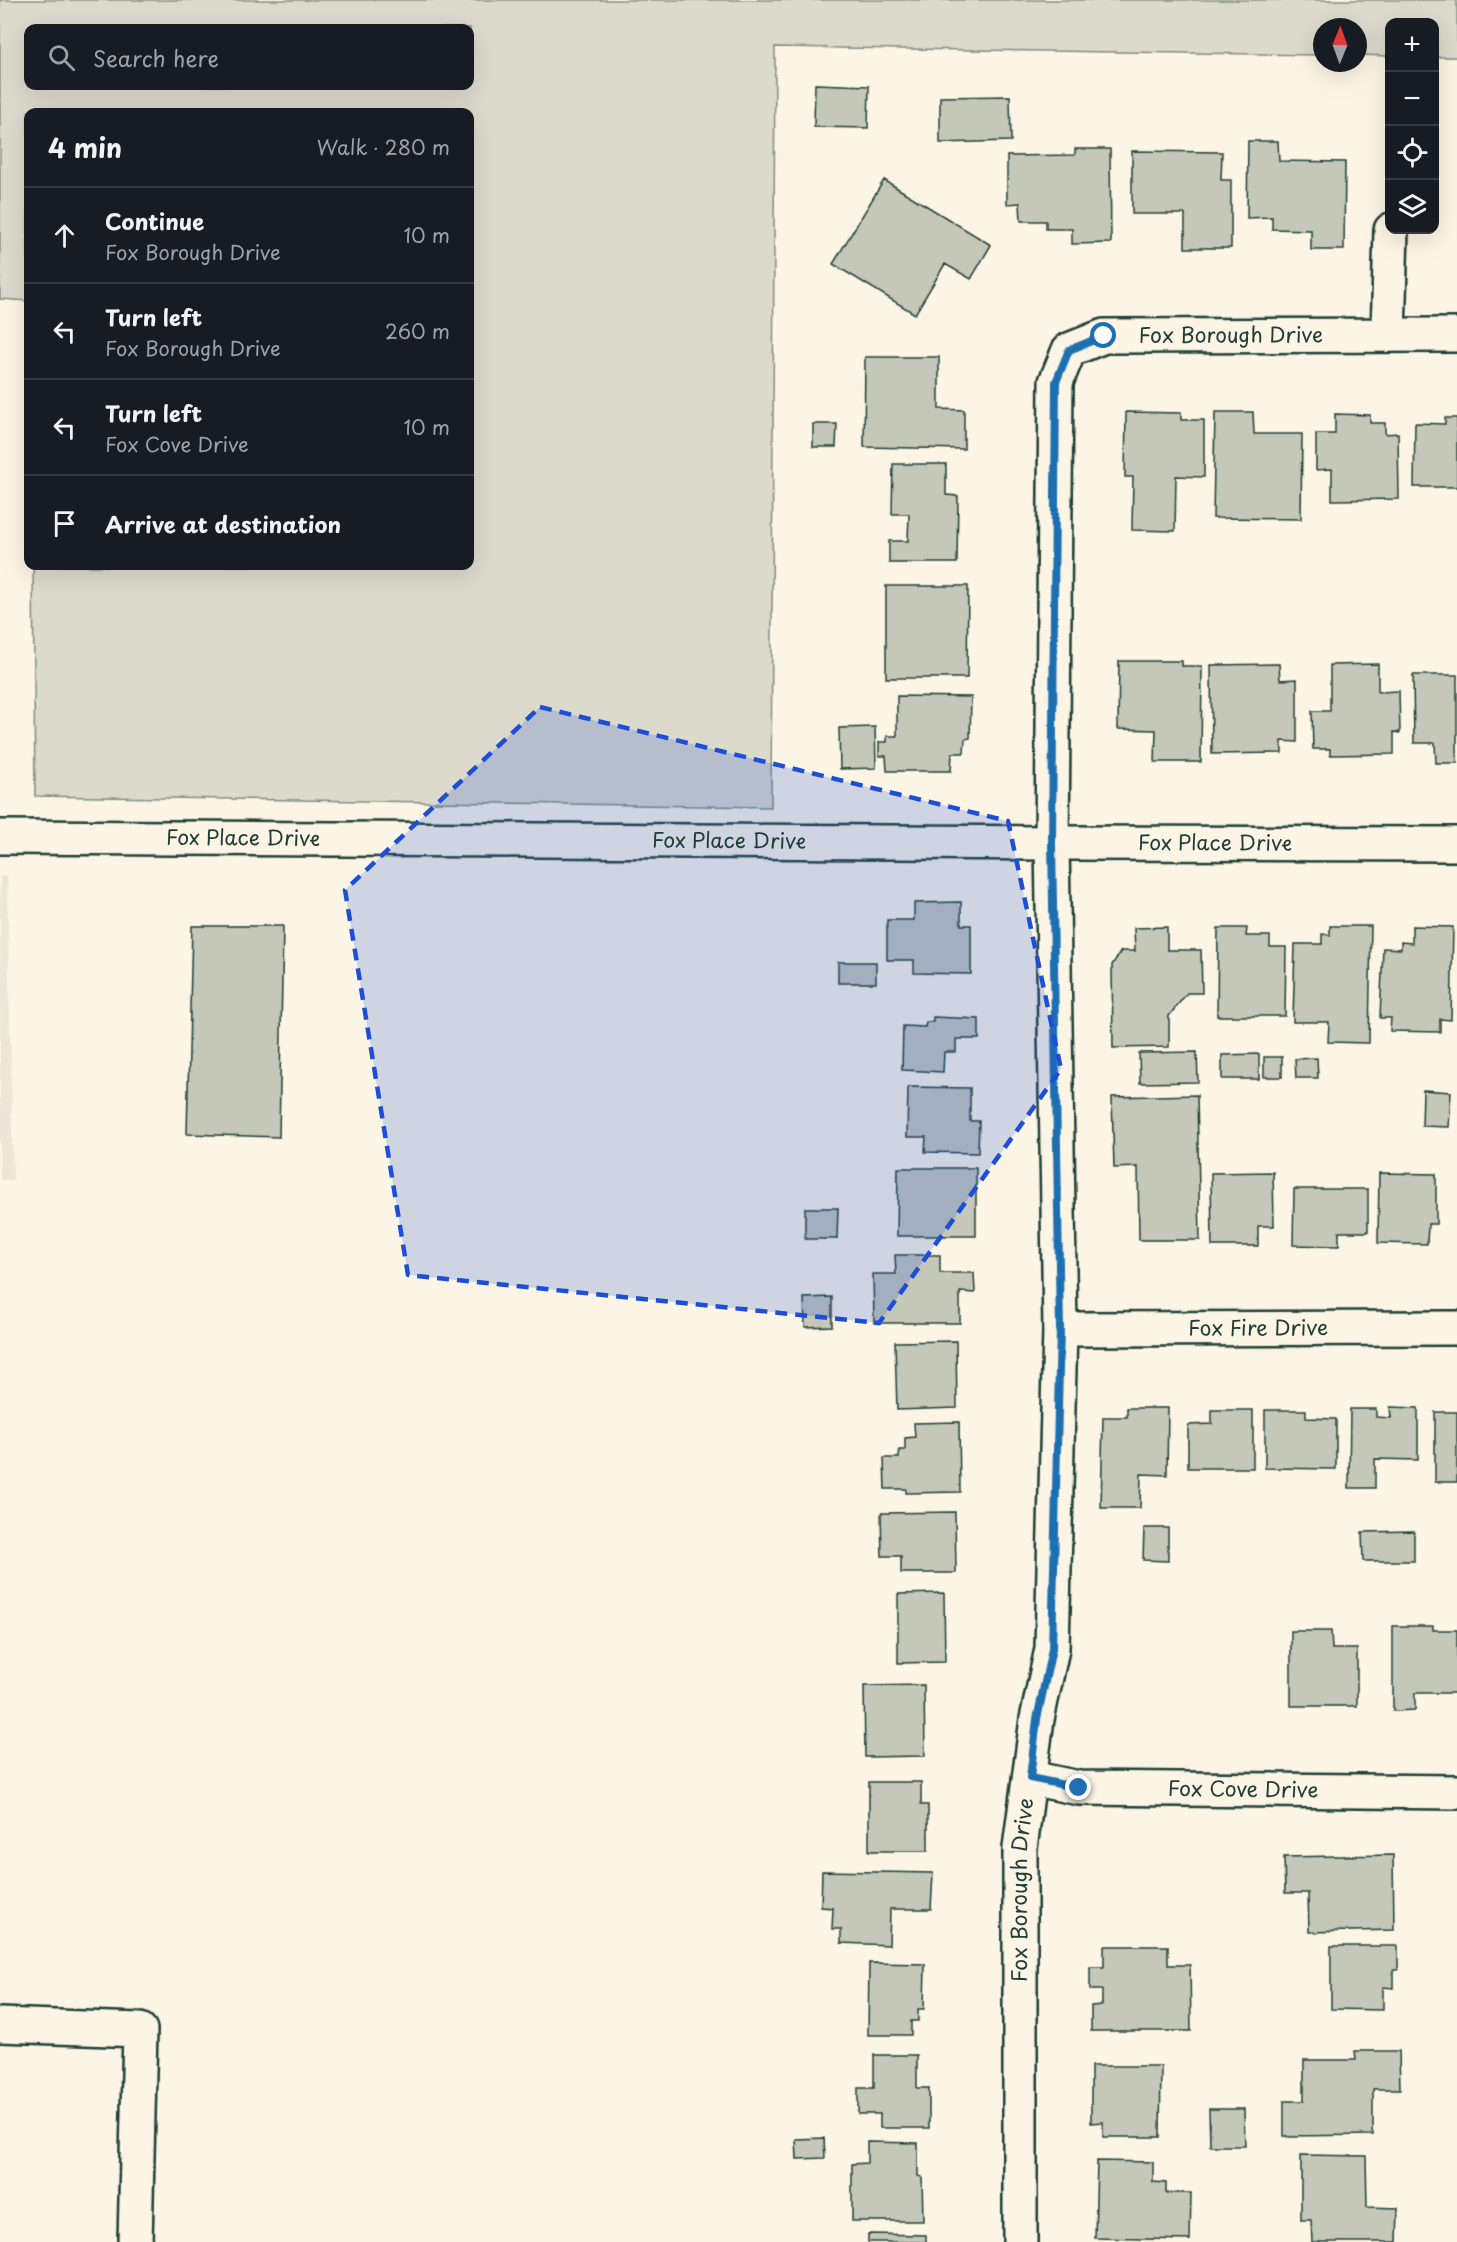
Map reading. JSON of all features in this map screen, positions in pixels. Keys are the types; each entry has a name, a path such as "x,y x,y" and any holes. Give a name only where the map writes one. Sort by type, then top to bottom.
{"street":[{"path":"1388,335 1391,234"},
{"name":"Fox Borough Drive","path":"1020,2242 1020,1848 1037,1719 1052,1649 1060,1329 1052,843 1056,382 1069,350 1104,336 1457,335"},
{"name":"Fox Place Drive","path":"0,837 1457,844"},
{"name":"Fox Fire Drive","path":"1060,1329 1457,1328"},
{"name":"Fox Cove Drive","path":"1030,1778 1079,1788 1457,1792"},
{"path":"0,2025 140,2030 135,2242"}],"highlighted area":[{"path":"540,707 1008,821 1061,1069 879,1323 408,1275 345,890"}],"shaded area":[{"path":"0,0 1457,0 1457,57 1439,57 1439,18 1385,18 1385,56 1367,55 1367,18 1313,18 1313,55 775,47 771,807 35,796 33,570 474,570 474,108 24,108 24,301 0,299"},
{"path":"0,876 7,876 13,1180 0,1180"}],"building":[{"path":"815,84 869,86 868,128 814,127"},
{"path":"1010,96 1011,141 940,143 940,97"},
{"path":"1248,141 1278,141 1279,161 1345,162 1344,250 1311,250 1311,230 1272,229 1272,217 1247,218"},
{"path":"1075,149 1110,149 1111,243 1072,244 1072,229 1046,229 1046,221 1021,221 1020,203 1007,204 1007,156 1075,155"},
{"path":"1132,151 1222,152 1221,180 1231,180 1231,248 1185,248 1185,214 1132,214"},
{"path":"884,180 991,245 971,279 945,264 915,314 833,264"},
{"path":"865,357 939,357 939,409 964,410 964,449 864,447"},
{"path":"1126,412 1181,413 1181,420 1204,420 1204,477 1176,476 1175,531 1132,530 1133,477 1125,477"},
{"path":"1215,412 1253,412 1254,434 1302,434 1301,519 1213,518"},
{"path":"1335,414 1370,415 1370,423 1385,423 1385,434 1398,433 1399,499 1332,500 1332,469 1316,470 1316,434 1335,434"},
{"path":"1445,418 1457,418 1457,487 1414,487 1415,423 1445,424"},
{"path":"813,424 837,424 836,447 813,447"},
{"path":"893,464 946,464 946,495 958,496 957,563 889,563 889,541 908,541 909,514 892,514"},
{"path":"886,586 968,586 967,678 886,678"},
{"path":"1119,661 1182,661 1182,666 1202,666 1201,762 1155,762 1156,730 1118,729"},
{"path":"1279,664 1280,680 1297,679 1297,742 1282,741 1282,753 1212,754 1211,665"},
{"path":"1378,664 1378,692 1399,691 1400,733 1394,732 1394,754 1330,755 1330,749 1313,749 1312,711 1330,711 1330,665"},
{"path":"1413,675 1457,675 1457,763 1436,763 1435,743 1414,743"},
{"path":"897,696 971,697 970,738 965,739 964,753 952,753 951,771 887,771 886,756 879,756 879,742 887,742 887,736 897,736"},
{"path":"875,727 876,768 840,769 839,728"},
{"path":"961,902 961,925 971,925 971,974 914,973 914,960 887,960 887,920 914,920 914,903"},
{"path":"192,926 283,926 279,1137 187,1134"},
{"path":"1330,926 1371,926 1369,1043 1328,1042 1329,1022 1293,1022 1295,944 1322,944 1322,934 1330,935"},
{"path":"1412,926 1453,927 1451,1020 1440,1019 1440,1032 1390,1031 1391,1018 1380,1018 1383,948 1401,949 1401,942 1412,943"},
{"path":"1167,927 1167,950 1201,950 1202,993 1187,993 1169,1016 1169,1047 1113,1048 1112,965 1121,951 1135,951 1134,928"},
{"path":"1218,928 1247,928 1246,936 1270,936 1270,947 1286,947 1285,1016 1217,1016"},
{"path":"838,962 876,962 876,983 838,983"},
{"path":"933,1017 979,1019 979,1039 956,1039 956,1052 944,1052 943,1072 902,1070 903,1026 925,1027 926,1022 933,1022"},
{"path":"1197,1052 1198,1082 1140,1083 1139,1053"},
{"path":"1259,1054 1259,1079 1222,1079 1222,1055"},
{"path":"1264,1057 1282,1057 1282,1077 1264,1077"},
{"path":"1317,1058 1318,1078 1296,1078 1295,1059"},
{"path":"908,1087 970,1088 970,1121 979,1121 978,1153 925,1152 926,1137 907,1137"},
{"path":"1423,1090 1451,1092 1449,1127 1422,1126"},
{"path":"1197,1095 1200,1240 1139,1240 1138,1167 1114,1168 1112,1097"},
{"path":"898,1168 976,1168 976,1236 897,1236"},
{"path":"1273,1172 1274,1226 1258,1226 1258,1246 1212,1246 1211,1173"},
{"path":"1379,1173 1436,1174 1436,1224 1428,1224 1427,1244 1378,1243"},
{"path":"1294,1189 1368,1189 1368,1232 1339,1232 1339,1246 1293,1245"},
{"path":"805,1208 838,1208 837,1239 805,1239"},
{"path":"895,1255 940,1255 940,1273 974,1273 975,1293 960,1292 960,1323 874,1323 873,1274 896,1274"},
{"path":"832,1297 832,1326 805,1327 804,1298"},
{"path":"956,1341 957,1408 897,1410 895,1342"},
{"path":"1390,1407 1418,1408 1418,1460 1375,1459 1375,1488 1349,1488 1350,1409 1376,1409 1376,1417 1391,1418"},
{"path":"1127,1408 1168,1408 1167,1475 1141,1474 1140,1508 1101,1508 1103,1417 1127,1417"},
{"path":"1212,1410 1253,1410 1253,1468 1188,1468 1188,1425 1212,1424"},
{"path":"1265,1410 1306,1410 1306,1418 1336,1419 1336,1469 1265,1468"},
{"path":"1435,1412 1457,1412 1457,1482 1435,1482"},
{"path":"959,1422 960,1492 906,1493 906,1489 885,1489 884,1458 899,1458 899,1450 905,1450 905,1438 915,1437 914,1423"},
{"path":"955,1512 956,1573 901,1573 901,1556 882,1556 881,1513"},
{"path":"1144,1528 1168,1528 1168,1561 1143,1560"},
{"path":"1414,1531 1414,1561 1363,1561 1362,1532"},
{"path":"944,1593 945,1662 898,1663 898,1594"},
{"path":"1393,1626 1433,1626 1433,1630 1457,1630 1457,1693 1415,1693 1415,1710 1393,1711"},
{"path":"1291,1631 1331,1631 1332,1649 1357,1649 1357,1706 1291,1706"},
{"path":"924,1685 925,1756 865,1757 864,1686"},
{"path":"869,1782 921,1782 921,1805 928,1805 928,1851 869,1851"},
{"path":"1393,1855 1394,1930 1309,1932 1308,1893 1285,1893 1284,1857"},
{"path":"822,1871 933,1873 931,1909 890,1909 889,1945 841,1943 841,1929 832,1929 833,1908 821,1907"},
{"path":"1104,1946 1168,1946 1168,1965 1190,1965 1191,2031 1091,2031 1091,2006 1102,2005 1102,1990 1090,1990 1090,1967 1104,1967"},
{"path":"1331,1946 1398,1946 1398,1970 1393,1970 1393,1988 1383,1987 1383,2010 1331,2009"},
{"path":"869,1963 925,1964 924,2009 918,2009 918,2021 911,2021 911,2035 868,2035"},
{"path":"1355,2051 1399,2051 1400,2089 1373,2089 1373,2135 1284,2136 1284,2101 1304,2101 1304,2060 1356,2060"},
{"path":"874,2055 917,2055 917,2088 929,2088 929,2128 880,2128 880,2114 858,2114 858,2088 874,2088"},
{"path":"1091,2066 1161,2066 1160,2137 1103,2137 1103,2122 1091,2123"},
{"path":"1209,2109 1244,2109 1245,2146 1210,2146"},
{"path":"824,2138 825,2158 797,2159 796,2139"},
{"path":"867,2142 918,2143 918,2176 922,2177 923,2221 852,2221 852,2164 867,2163"},
{"path":"1301,2155 1366,2156 1367,2207 1398,2208 1397,2242 1312,2242 1311,2220 1301,2220"},
{"path":"1097,2161 1153,2162 1153,2182 1166,2183 1166,2193 1191,2193 1190,2240 1095,2238"},
{"path":"868,2234 926,2235 926,2242 868,2242"}],"route":[{"path":"1079,1788 1030,1778 1037,1719 1052,1649 1060,1329 1052,843 1056,382 1069,350 1104,336"}]}
